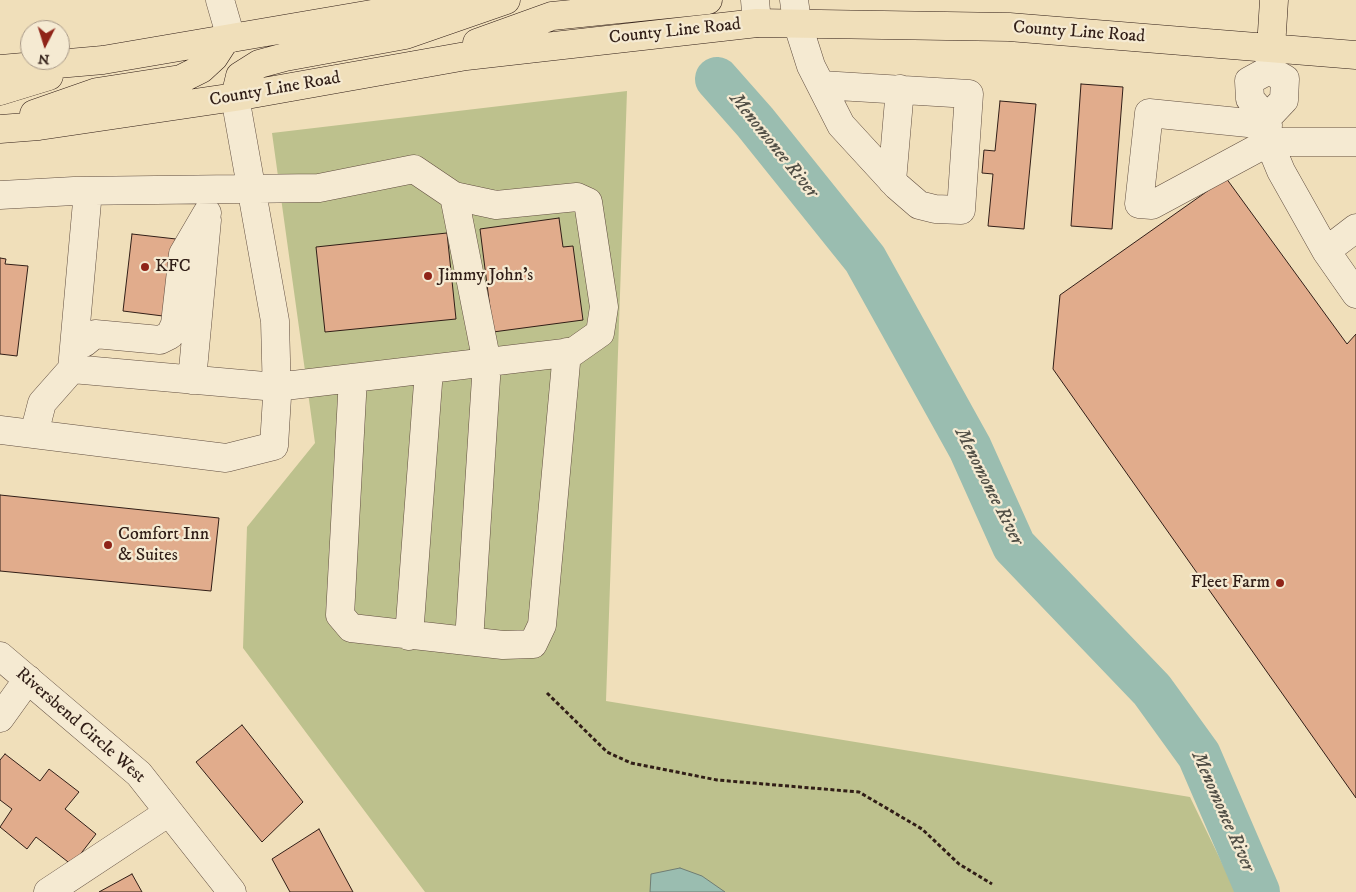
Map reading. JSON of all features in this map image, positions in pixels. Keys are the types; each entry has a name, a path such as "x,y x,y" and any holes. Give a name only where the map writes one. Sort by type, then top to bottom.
{"main road":[{"path":"0,69 104,60 454,0"},
{"path":"235,98 240,76 259,64 285,57 405,35 506,0"},
{"path":"419,64 552,16 708,0"},
{"path":"1270,59 1274,0"},
{"name":"County Line Road","path":"0,128 39,126 235,98 466,56 756,11 796,11 1009,27 1270,59 1329,52 1356,53"},
{"path":"228,39 235,98"},
{"path":"0,128 97,92 182,79 201,69 228,39"},
{"path":"0,91 104,60"}],"street":[{"path":"220,0 228,39"},
{"path":"796,11 811,66 841,125 892,181 919,205 935,209 961,210 969,94 821,85"},
{"path":"1270,59 1249,81 1250,100 1268,129 1281,172 1326,251 1356,294"},
{"path":"892,181 900,89"},
{"path":"0,430 226,458 274,446 276,387 275,321 235,98"},
{"path":"1268,129 1152,206 1139,204 1149,114 1268,129 1352,143"},
{"path":"0,195 88,191 208,202 252,190 319,188 414,169 454,196 496,206 577,197 588,202 604,308 600,333 573,352 276,387 79,342"},
{"path":"34,434 42,403 72,369 79,342 88,191"},
{"path":"454,196 487,363 469,641"},
{"path":"79,342 95,334 160,340 170,335 175,324 182,254 208,202"},
{"path":"193,367 208,202"},
{"path":"1326,251 1356,228"},
{"path":"353,378 340,615 351,628 409,636 503,645 533,644 542,625 567,352"},
{"path":"72,369 193,367"},
{"path":"409,636 429,370"},
{"name":"Riversbend Circle West","path":"0,656 139,774 232,892"},
{"path":"0,718 28,679"},
{"path":"48,892 169,812"}],"path":[{"path":"547,693 606,752 631,764 717,780 859,792 922,829 958,864 992,884"}],"green space":[{"path":"627,91 606,701 1190,797 1236,892 425,892 243,648 247,527 315,443 272,133"}],"shaded area":[{"path":"680,868 702,876 725,892 650,892 651,874"}],"building":[{"path":"1081,84 1123,87 1112,229 1071,226"},
{"path":"1000,101 1036,104 1024,229 988,226 993,174 982,173 984,150 995,151"},
{"name":"Fleet Farm","path":"1226,178 1347,344 1356,334 1356,798 1053,369 1060,295"},
{"path":"559,218 563,247 573,246 583,320 493,332 480,229"},
{"path":"447,233 456,319 325,332 316,247"},
{"path":"132,234 176,239 163,316 123,311"},
{"path":"0,258 6,259 5,264 28,266 17,356 0,354"},
{"name":"Comfort Inn & Suites","path":"0,495 219,518 211,591 0,571"},
{"path":"242,725 303,802 262,842 196,762"},
{"path":"5,754 40,781 49,769 79,792 65,809 96,834 72,865 36,837 27,849 0,827 12,809 0,800 0,760"},
{"path":"319,829 353,892 290,892 272,859"},
{"path":"132,874 142,892 99,892"}],"waterway":[{"name":"Menomonee River","path":"717,79 755,122 865,259 970,448 1014,546 1152,690 1199,755 1258,892"}],"place":[{"name":"KFC","path":"145,267"},
{"name":"Jimmy John's","path":"428,276"},
{"name":"Comfort Inn & Suites","path":"108,545"},
{"name":"Fleet Farm","path":"1280,583"}]}
